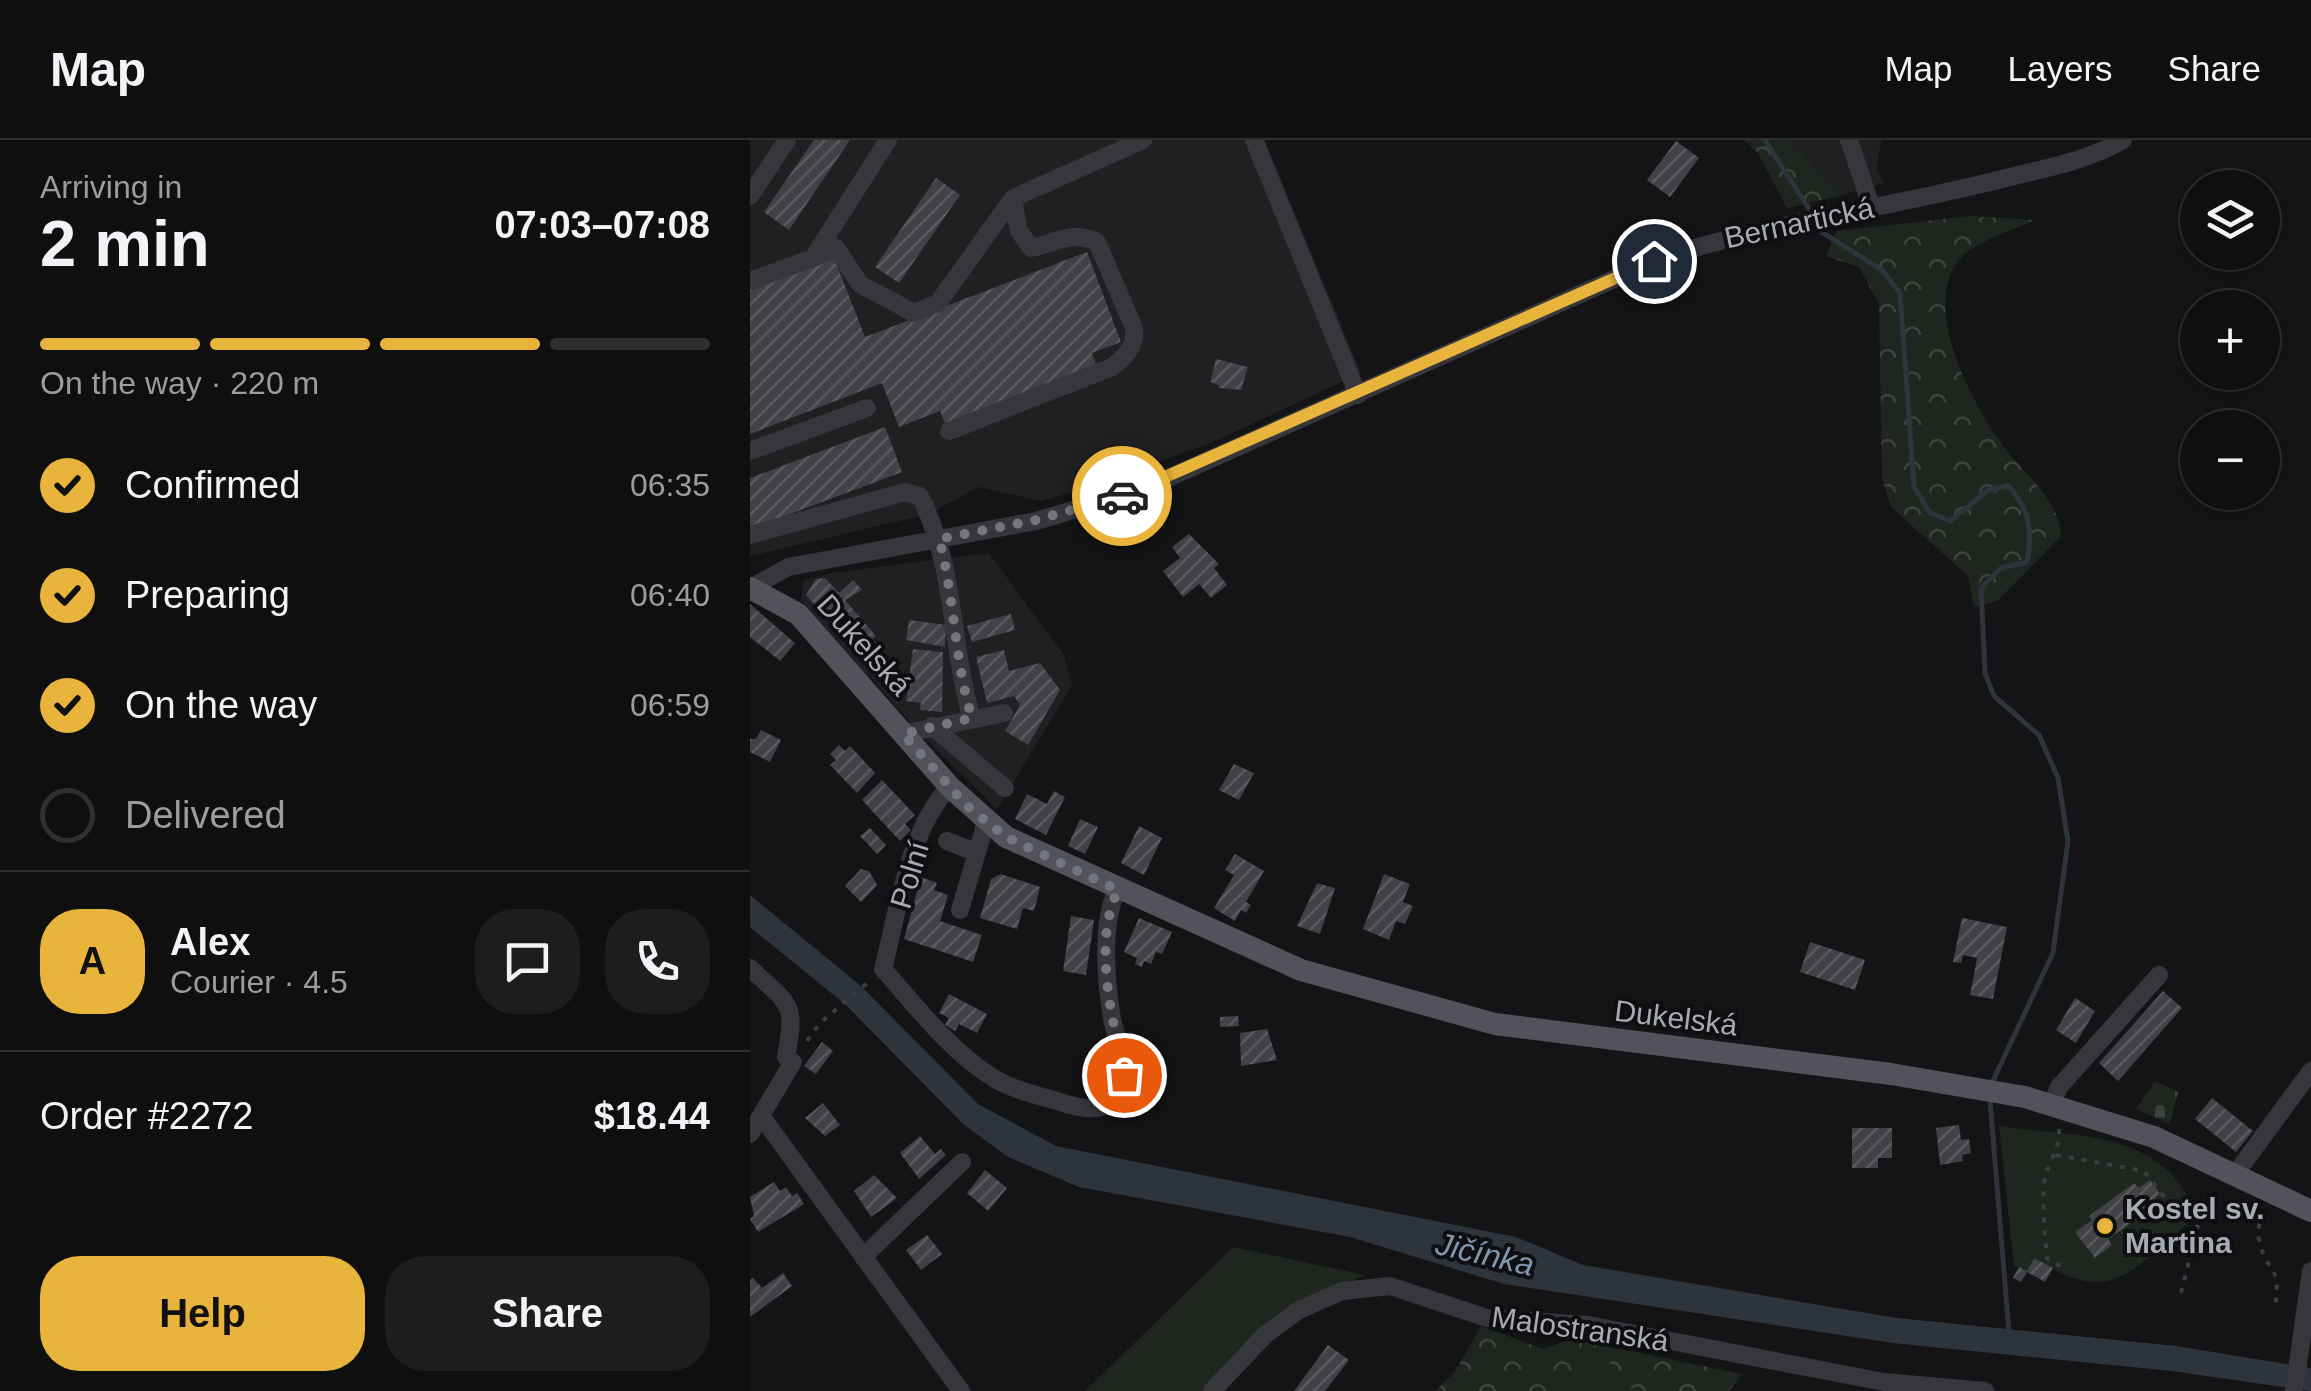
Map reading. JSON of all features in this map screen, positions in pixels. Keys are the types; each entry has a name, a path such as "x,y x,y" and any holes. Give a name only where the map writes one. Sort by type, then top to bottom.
{"main road":[{"name":"Dukelská","path":"750,588 798,614 950,788 986,822 1027,849 1302,970 1445,1013 1544,1032 2003,1092 2055,1111 2154,1137 2311,1211"}],"street":[{"path":"752,190 788,140"},
{"path":"813,258 888,140"},
{"path":"750,282 836,248 860,284 914,314 938,303 1013,198 1143,140"},
{"path":"1254,140 1358,395"},
{"path":"1849,140 1871,206"},
{"name":"Bernartická","path":"750,588 788,567 1036,520 1141,490 1358,395 1650,253 1934,196 2097,155 2122,140"},
{"path":"950,431 1112,368 1127,356 1136,341 1134,328 1096,242 1082,236 1060,237 1031,248 1019,230 1013,198"},
{"path":"750,451 867,408"},
{"path":"750,535 904,492 920,496 939,539 953,596 963,689 972,718"},
{"path":"903,734 1004,713"},
{"path":"932,726 1005,788"},
{"name":"Polní","path":"880,972 926,822 950,788"},
{"path":"960,910 986,822"},
{"path":"947,841 975,852"},
{"path":"880,972 957,1050 995,1080 1060,1102 1100,1108 1116,1100 1124,1084 1112,1015 1108,951 1111,904 1118,890"},
{"path":"750,968 793,1014 786,1057 793,1062 750,1134"},
{"path":"2055,1111 2059,1087 2160,975"},
{"path":"2236,1173 2311,1071"},
{"path":"762,1116 960,1391"},
{"path":"863,1257 962,1162"},
{"path":"2294,1391 2311,1271"},
{"name":"Malostranská","path":"1212,1391 1265,1335 1299,1310 1342,1291 1390,1286 1487,1318 1588,1325 1884,1382 1985,1391"}],"path":[{"path":"820,1023 880,972"},
{"path":"2055,1111 2060,1135 2056,1156 2044,1178 2044,1202 2047,1259 2059,1265 2060,1274"},
{"path":"2056,1156 2144,1171 2169,1203 2199,1221"},
{"path":"2202,1182 2233,1198"},
{"path":"2180,1297 2199,1221 2218,1190"},
{"path":"2249,1205 2264,1212 2257,1228 2262,1248 2278,1277 2276,1308"}],"shaded area":[{"path":"750,140 1265,140 1361,373 1213,442 1076,491 1041,501 978,487 929,514 750,556"},
{"path":"1792,140 1882,140 1876,167 1884,183 1839,196"},
{"path":"989,553 1064,655 1072,685 997,809 915,729 870,676 866,678 801,600 804,580 831,573"}],"green space":[{"path":"1744,140 1792,140 1839,196 1787,208 1758,153"},
{"path":"1970,216 2034,220 1966,253 1948,280 1945,305 1956,359 1981,412 2049,501 2061,536 1997,601 1974,607 1968,576 1891,507 1882,478 1879,304 1859,267 1826,256 1837,231"},
{"path":"2155,1081 2178,1092 2170,1124 2136,1109"},
{"path":"1999,1126 2086,1136 2139,1151 2162,1165 2181,1185 2195,1212 2170,1246 2166,1243 2117,1278 2088,1282 2034,1258 2027,1271 2014,1266"},
{"path":"1233,1247 1365,1275 1296,1306 1206,1391 1085,1391"},
{"path":"1481,1326 1543,1349 1566,1341 1586,1342 1742,1374 1729,1391 1634,1391 1608,1361 1571,1391 1435,1391 1455,1372"},
{"path":"1608,1360 1634,1391 1571,1391"}],"water":[{"name":"Jičínka","path":"750,895 862,987 978,1104 1056,1146 1516,1237 1583,1265 1897,1318 2176,1346 2311,1368 2311,1391 2172,1371 1893,1343 1504,1284 1350,1237 1079,1187 1008,1157 963,1124 846,1005 750,927"}],"building":[{"path":"814,140 850,140 789,230 764,212"},
{"path":"1676,141 1699,158 1670,197 1647,180"},
{"path":"936,178 960,195 899,283 875,267"},
{"path":"1087,252 1121,342 1092,353 1096,365 945,423 940,411 899,427 882,383 750,434 750,287 833,255 865,337"},
{"path":"1216,359 1248,367 1241,390 1218,388 1210,382"},
{"path":"885,427 902,472 750,529 750,478"},
{"path":"1189,534 1219,564 1214,568 1227,585 1211,598 1199,584 1183,597 1163,571 1180,558 1172,547"},
{"path":"825,578 839,593 853,580 862,590 845,600 876,636 858,653 806,595 816,579"},
{"path":"750,604 795,643 780,661 750,637"},
{"path":"1011,614 1015,630 972,642 967,626"},
{"path":"909,620 946,625 945,647 906,640"},
{"path":"913,649 943,652 942,712 920,710 921,703 906,701"},
{"path":"1004,650 1009,671 1040,663 1060,690 1028,745 1005,731 1020,705 1014,696 987,703 976,657"},
{"path":"761,730 781,740 770,762 750,752 750,739 756,739"},
{"path":"839,745 845,751 850,746 875,773 857,793 830,765 836,760 830,754"},
{"path":"1234,764 1254,773 1239,800 1219,790"},
{"path":"882,780 915,815 905,824 911,830 900,841 862,800"},
{"path":"1054,791 1065,797 1046,835 1015,819 1027,794 1047,804"},
{"path":"1080,819 1098,827 1085,854 1068,846"},
{"path":"1139,826 1162,838 1144,875 1121,863"},
{"path":"870,828 886,845 877,854 860,836"},
{"path":"1235,854 1264,871 1246,902 1251,905 1246,913 1241,910 1235,921 1214,908 1234,875 1225,870"},
{"path":"861,869 869,871 877,885 861,902 845,886"},
{"path":"1001,874 1040,887 1034,911 1023,908 1017,929 980,918 991,879"},
{"path":"1384,874 1410,884 1403,902 1413,906 1405,924 1396,921 1389,940 1363,929"},
{"path":"921,877 937,883 934,890 948,895 940,921 982,935 973,962 904,939"},
{"path":"1317,883 1335,888 1320,934 1297,926"},
{"path":"1071,916 1094,920 1086,975 1063,971"},
{"path":"1139,918 1172,932 1162,954 1156,952 1151,964 1144,961 1142,967 1135,964 1137,958 1124,952"},
{"path":"1962,918 2007,927 1993,999 1970,995 1977,958 1963,955 1961,963 1953,962"},
{"path":"1810,942 1865,960 1855,990 1800,972"},
{"path":"2163,991 2182,1008 2118,1081 2099,1063"},
{"path":"949,994 987,1014 977,1033 959,1024 955,1031 945,1025 949,1018 939,1013"},
{"path":"2075,998 2095,1011 2076,1043 2056,1030"},
{"path":"1238,1016 1239,1026 1220,1027 1220,1017"},
{"path":"1267,1029 1277,1060 1241,1066 1240,1033"},
{"path":"822,1042 833,1051 816,1074 804,1066"},
{"path":"2212,1098 2253,1131 2236,1152 2195,1119"},
{"path":"823,1103 840,1125 825,1136 805,1118"},
{"path":"1959,1125 1961,1140 1969,1139 1971,1153 1962,1155 1963,1161 1940,1165 1936,1128"},
{"path":"1852,1128 1892,1128 1892,1158 1878,1158 1878,1168 1852,1168"},
{"path":"920,1136 935,1154 941,1149 946,1155 919,1179 900,1153"},
{"path":"985,1170 1007,1188 988,1211 967,1193"},
{"path":"874,1175 897,1198 871,1217 854,1191"},
{"name":"Kostel sv. Martina","path":"2150,1180 2160,1194 2155,1198 2159,1203 2108,1239 2112,1245 2095,1258 2075,1232 2092,1220 2089,1216 2134,1183 2139,1188"},
{"path":"774,1182 780,1191 786,1187 792,1196 797,1193 804,1204 758,1232 750,1219 754,1216 750,1197"},
{"path":"927,1235 942,1254 921,1270 906,1250"},
{"path":"2034,1258 2053,1268 2045,1282 2027,1272 2021,1282 2013,1278 2019,1267 2027,1271"},
{"path":"783,1273 792,1286 750,1317 750,1280 753,1278 762,1288"},
{"path":"1328,1345 1349,1360 1325,1391 1294,1391"}],"waterway":[{"path":"1765,140 1811,212"},
{"path":"1815,228 1882,270 1900,293 1914,486 1930,513 1950,521 1988,490 2009,486 2028,521 2027,562 2001,568 1981,588 1985,673 1994,696 2039,735 2058,778 2068,841 2053,953 1991,1085"},
{"path":"1990,1100 2009,1333"}],"way so far":[{"path":"1122,496 1036,520 939,539 953,596 963,689 972,718 903,734 967,806 1006,837 1118,890 1111,904 1108,951 1112,1015 1124,1075"}],"place":[{"name":"Kostel sv. Martina","path":"2105,1226"}],"route":[{"path":"1122,496 1322,411 1654,261"}]}
